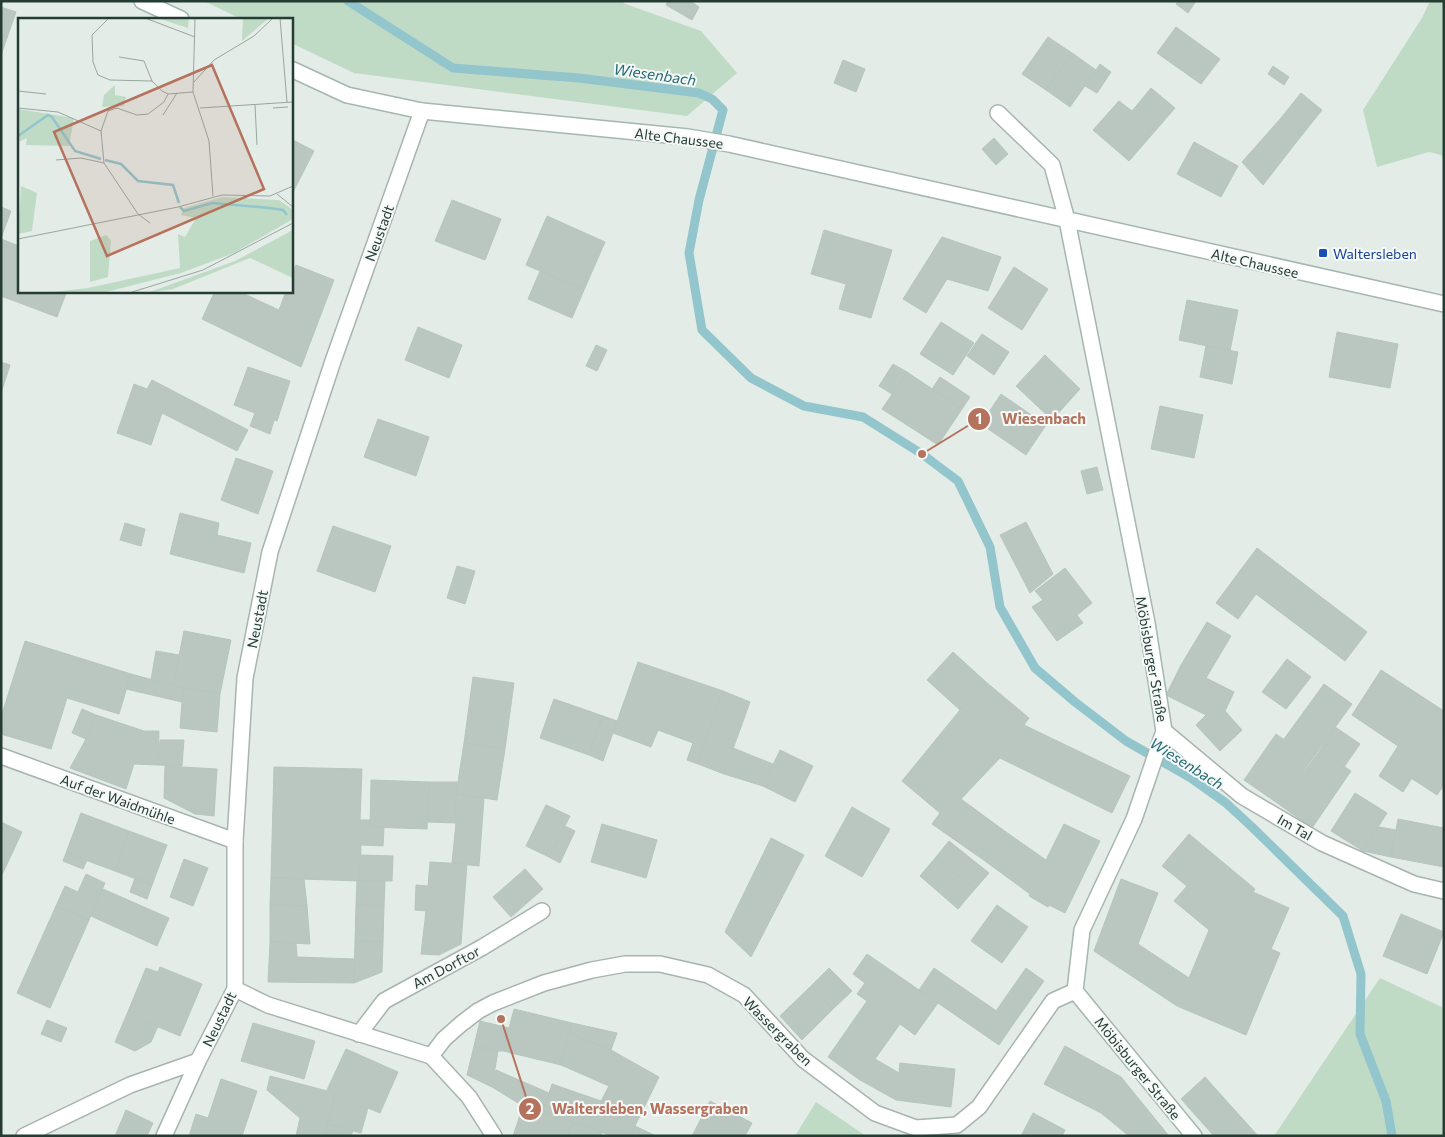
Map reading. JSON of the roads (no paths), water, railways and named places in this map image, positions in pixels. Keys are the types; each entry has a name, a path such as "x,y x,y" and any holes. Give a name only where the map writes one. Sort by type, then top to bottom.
{"street":[{"path":"142,1 179,18"},
{"name":"Alte Chaussee","path":"292,69 347,95 422,111 688,137 729,144 1444,304"},
{"name":"Neustadt","path":"164,1136 198,1061 235,989 234,841 245,678 270,552 333,360 422,111"},
{"path":"998,112 1052,165 1067,220"},
{"name":"Möbisburger Straße","path":"1067,220 1147,623 1164,731 1134,819 1082,930 1075,991 1194,1136"},
{"name":"Im Tal","path":"1164,731 1242,796 1322,843 1414,884 1444,891"},
{"name":"Auf der Waidmühle","path":"1,756 234,841"},
{"name":"Am Dorftor","path":"359,1034 384,1000 481,948 542,911"},
{"name":"Wassergraben","path":"431,1056 444,1039 478,1011 518,993 544,983 592,970 625,964 660,964 708,975 744,995 803,1059 875,1113 916,1128 957,1125 979,1107 1053,1001 1075,991"},
{"path":"235,989 268,1005 431,1056 469,1097 494,1136"},
{"path":"24,1136 130,1085 198,1061"}],"waterway":[{"name":"Wiesenbach","path":"348,1 453,68 579,78 699,93 712,99 723,110 699,200 689,253 702,330 751,378 804,406 863,417 922,454 958,481 990,547 1000,607 1035,668 1126,741 1191,778 1226,803 1343,916 1361,974 1360,1034 1386,1101 1392,1136"}],"place":[{"name":"Waltersleben","path":"1323,253"},
{"name":"Wiesenbach","path":"922,454"},
{"name":"Waltersleben, Wassergraben","path":"501,1019"}]}
